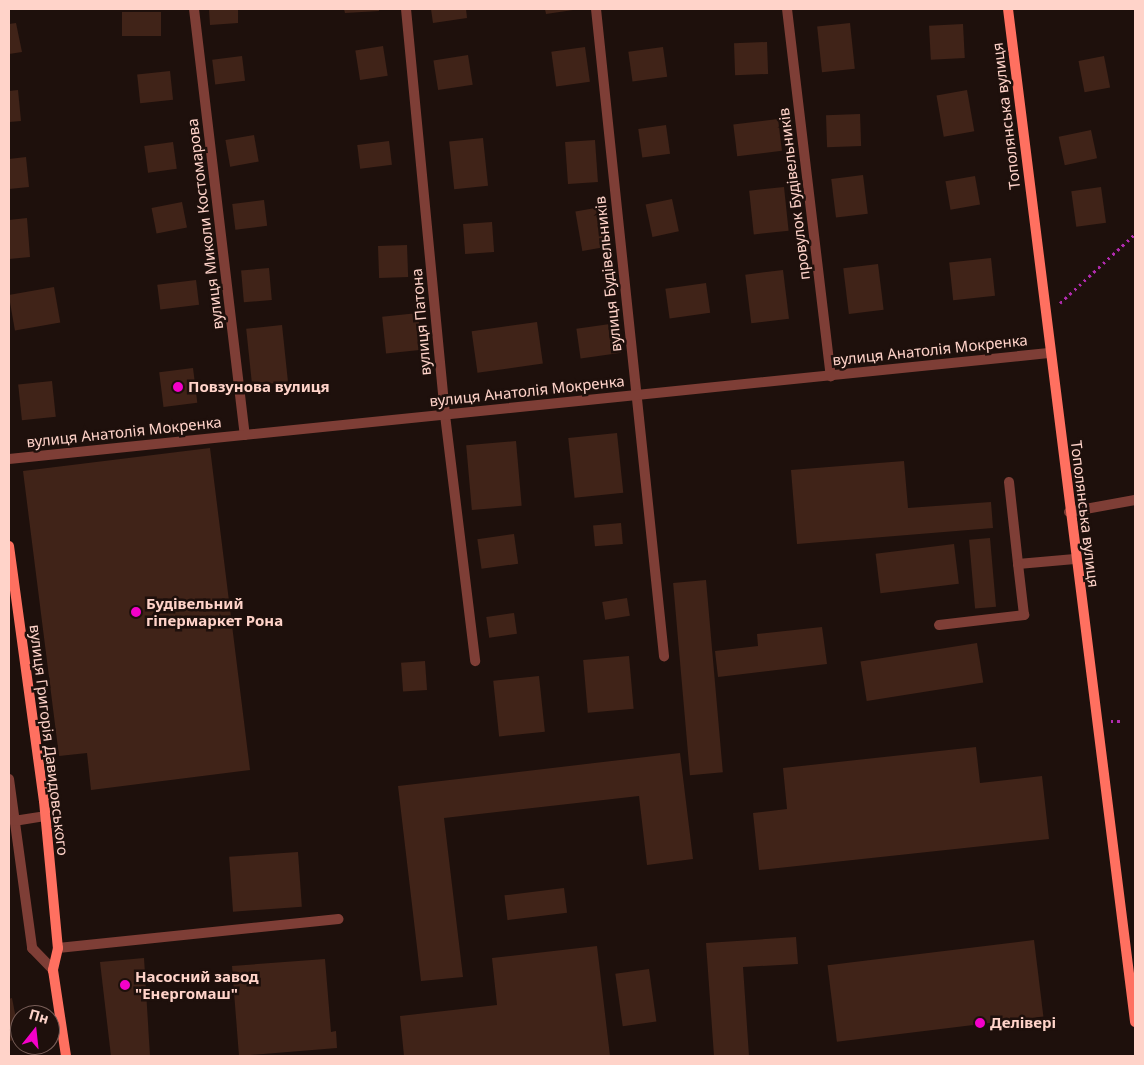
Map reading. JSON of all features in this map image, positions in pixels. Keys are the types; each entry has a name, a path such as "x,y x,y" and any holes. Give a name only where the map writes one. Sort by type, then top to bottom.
{"street":[{"name":"вулиця Миколи Костомарова","path":"194,9 245,435"},
{"name":"вулиця Патона","path":"406,9 445,415 475,661"},
{"name":"вулиця Будівельників","path":"596,9 635,395 664,656"},
{"name":"провулок Будівельників","path":"787,9 831,376"},
{"name":"Тополянська вулиця","path":"1008,9 1049,354 1135,1022"},
{"name":"вулиця Анатолія Мокренка","path":"9,459 1049,354"},
{"path":"939,625 1024,615 1009,482"},
{"path":"1070,512 1135,500"},
{"name":"вулиця Григорія Давидовського","path":"9,546 45,816 58,948 53,970 66,1056"},
{"path":"1018,564 1076,558"},
{"path":"9,779 32,948 53,970"},
{"path":"14,822 45,816"},
{"path":"58,948 339,920"}],"path":[{"path":"1045,317 1135,234"}],"building":[{"path":"209,9 238,9 238,23 210,25"},
{"path":"344,9 379,9 379,11 345,13"},
{"path":"431,9 466,9 467,18 433,23"},
{"path":"545,9 573,9 573,10 546,14"},
{"path":"122,12 161,12 161,36 122,36"},
{"path":"16,23 22,52 9,54 9,24"},
{"path":"850,23 855,69 822,72 817,26"},
{"path":"963,24 965,58 931,60 929,26"},
{"path":"767,42 768,74 735,75 734,43"},
{"path":"383,46 388,76 360,80 355,50"},
{"path":"585,47 590,82 556,86 551,52"},
{"path":"663,47 667,77 633,82 628,52"},
{"path":"468,55 473,85 438,90 433,60"},
{"path":"242,56 245,81 215,84 212,60"},
{"path":"1104,56 1110,87 1085,92 1078,61"},
{"path":"170,71 173,100 140,103 137,74"},
{"path":"18,90 21,121 9,122 9,91"},
{"path":"967,90 974,131 944,137 936,95"},
{"path":"860,114 861,146 827,147 826,115"},
{"path":"778,119 782,151 737,156 733,124"},
{"path":"666,125 670,154 642,158 638,129"},
{"path":"1091,130 1097,158 1065,165 1059,137"},
{"path":"254,135 259,162 230,167 225,140"},
{"path":"483,138 488,186 454,189 449,142"},
{"path":"595,140 598,182 568,184 565,142"},
{"path":"389,141 392,165 360,169 357,145"},
{"path":"173,142 177,169 148,173 144,146"},
{"path":"26,157 29,187 9,189 9,159"},
{"path":"863,175 868,214 836,218 831,179"},
{"path":"975,176 980,205 950,210 945,181"},
{"path":"784,187 789,231 754,234 749,191"},
{"path":"1101,187 1106,223 1076,227 1071,191"},
{"path":"672,199 679,231 652,237 646,205"},
{"path":"264,200 267,226 235,230 232,204"},
{"path":"182,202 187,228 157,233 152,208"},
{"path":"601,207 608,246 582,251 575,212"},
{"path":"27,218 30,257 9,259 9,220"},
{"path":"492,222 494,252 465,254 463,224"},
{"path":"407,245 408,277 379,278 378,246"},
{"path":"991,258 995,296 953,300 949,262"},
{"path":"878,264 884,310 849,314 843,268"},
{"path":"269,268 272,300 244,302 241,270"},
{"path":"783,270 789,319 751,323 745,275"},
{"path":"196,280 199,305 160,310 157,285"},
{"path":"706,283 710,313 670,318 665,289"},
{"path":"54,287 60,322 15,330 9,295"},
{"path":"418,313 422,350 386,354 382,317"},
{"path":"537,322 543,364 477,373 472,331"},
{"path":"617,323 621,353 581,358 576,329"},
{"path":"282,325 288,382 252,385 246,329"},
{"name":"Повзунова вулиця","path":"193,368 197,403 164,407 159,372"},
{"path":"52,381 56,417 22,420 18,385"},
{"path":"617,433 623,493 575,498 568,438"},
{"path":"516,441 522,506 472,510 466,445"},
{"name":"Будівельний гіпермаркет Рона","path":"210,448 250,770 91,790 87,753 59,756 23,471"},
{"path":"904,461 908,508 991,502 993,528 797,544 791,470"},
{"path":"621,523 623,544 595,546 593,525"},
{"path":"514,534 518,564 482,569 477,539"},
{"path":"990,538 996,607 975,609 969,540"},
{"path":"954,544 959,584 880,593 876,554"},
{"path":"706,580 723,772 690,775 673,583"},
{"path":"627,598 630,616 605,620 602,602"},
{"path":"514,613 517,634 489,638 486,617"},
{"path":"822,627 827,664 718,677 715,651 758,646 757,634"},
{"path":"977,643 983,683 867,701 860,661"},
{"path":"629,656 634,709 588,713 583,660"},
{"path":"425,661 427,690 403,692 401,663"},
{"path":"539,676 545,732 499,737 493,681"},
{"path":"976,747 980,783 1042,776 1049,839 759,870 753,813 787,809 783,768"},
{"path":"680,753 693,859 647,865 639,796 444,818 463,977 421,981 398,786"},
{"path":"298,852 302,907 233,912 229,857"},
{"path":"564,888 567,913 507,920 504,895"},
{"path":"796,937 798,964 743,967 749,1056 714,1056 706,943"},
{"path":"1034,940 1043,1016 837,1042 828,965"},
{"path":"597,946 610,1056 404,1056 400,1016 497,1005 492,958"},
{"path":"144,958 150,1056 111,1056 100,962"},
{"path":"325,959 331,1032 336,1031 337,1048 239,1056 232,966"},
{"path":"649,969 656,1021 623,1026 615,974"},
{"path":"12,998 13,1005 10,1005 9,1041 9,999"}],"place":[{"name":"Повзунова вулиця","path":"178,387"},
{"name":"Будівельний гіпермаркет Рона","path":"136,612"},
{"name":"Насосний завод \"Енергомаш\"","path":"125,985"},
{"name":"Делівері","path":"980,1023"}]}
